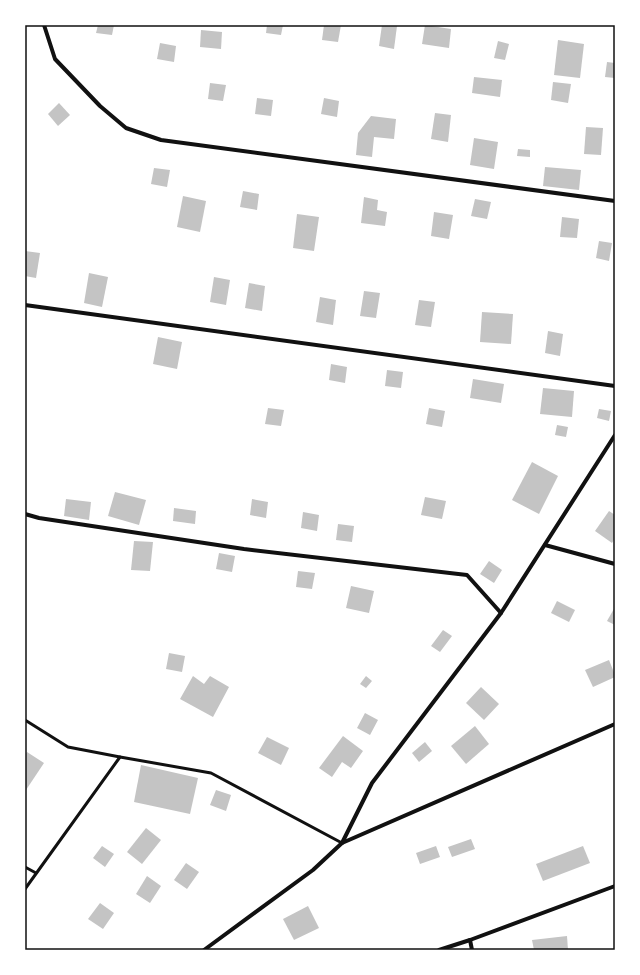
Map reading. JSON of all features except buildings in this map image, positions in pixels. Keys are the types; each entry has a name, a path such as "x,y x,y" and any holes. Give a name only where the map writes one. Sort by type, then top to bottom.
{"street":[{"path":"44,25 56,59 100,106 126,128 161,140 615,202"},
{"path":"25,305 615,386"},
{"path":"204,950 314,870 342,843 372,783 501,613 615,435"},
{"path":"25,514 39,518 244,548 467,575 501,613"},
{"path":"545,545 615,564"},
{"path":"342,843 615,724"},
{"path":"439,950 615,886"},
{"path":"470,940 472,950"}],"lane":[{"path":"25,720 68,747 211,773 342,843"},
{"path":"25,889 120,757"},
{"path":"25,867 36,873"}]}
